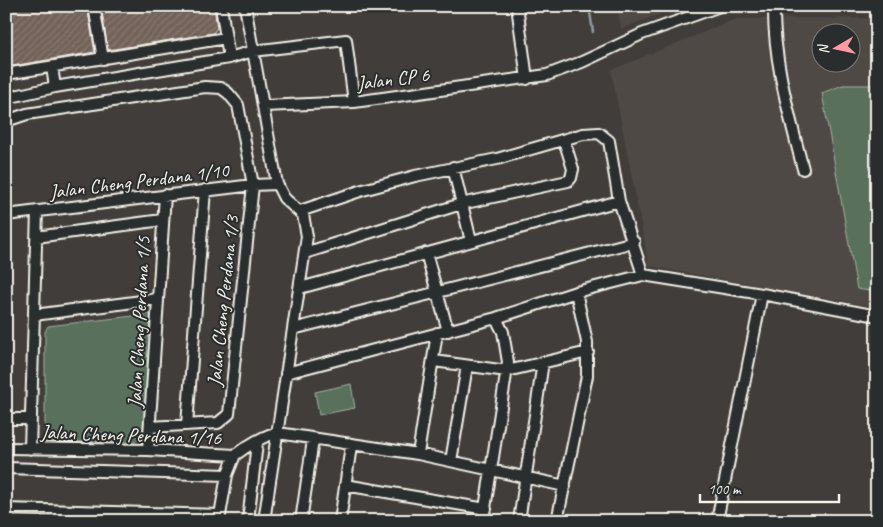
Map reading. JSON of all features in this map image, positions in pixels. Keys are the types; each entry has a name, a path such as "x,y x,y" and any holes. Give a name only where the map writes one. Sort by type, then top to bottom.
{"street":[{"path":"94,6 103,59"},
{"path":"221,6 229,58"},
{"path":"245,6 277,184 284,198 300,211 307,227 300,288 264,521"},
{"path":"517,6 527,79"},
{"name":"Jalan CP 6","path":"264,106 354,102 527,79 565,69 642,34 720,6"},
{"path":"774,6 775,37 789,113 803,169"},
{"path":"6,74 226,38"},
{"path":"6,98 55,87 229,58 253,51 346,40 354,102"},
{"path":"52,67 55,87"},
{"name":"Jalan Cheng Perdana 1/3","path":"6,121 27,114 196,88 221,88 228,92 238,105 253,185 229,414 218,423 187,425"},
{"path":"300,211 363,190 453,167 496,159 592,133 605,136 609,141 619,201 644,275"},
{"path":"305,253 461,204 568,181 573,174 564,140"},
{"path":"453,167 471,241"},
{"name":"Jalan Cheng Perdana 1/10","path":"6,215 206,190 277,184"},
{"path":"150,427 187,425 206,190"},
{"name":"Jalan Cheng Perdana 1/5","path":"148,450 165,195"},
{"path":"300,288 619,201"},
{"path":"30,449 37,211"},
{"path":"36,237 162,220"},
{"path":"293,329 634,242"},
{"path":"426,253 439,293 448,331"},
{"path":"286,373 496,318 576,292 644,275 762,294 877,316"},
{"path":"558,521 584,394 588,352 576,292"},
{"path":"717,521 762,294"},
{"path":"34,315 157,300"},
{"path":"483,521 493,470 507,371 506,342 496,318"},
{"path":"418,454 437,334"},
{"path":"434,361 507,371 588,352"},
{"path":"519,521 543,362"},
{"path":"451,461 467,366"},
{"path":"6,419 31,419"},
{"path":"278,433 351,446 418,454 565,486"},
{"name":"Jalan Cheng Perdana 1/16","path":"6,448 148,450 235,455 245,447 257,443 268,434 278,433"},
{"path":"301,521 313,440"},
{"path":"248,521 257,443"},
{"path":"344,520 345,485 351,446"},
{"path":"6,509 219,518 226,475 235,455"},
{"path":"6,468 226,475"},
{"path":"345,485 486,509"}],"shaded area":[{"path":"617,6 680,6 621,29"},
{"path":"877,18 877,307 649,266 611,70 736,19"}],"green space":[{"path":"843,85 877,85 877,292 857,289 822,93"},
{"path":"150,314 155,321 143,435 135,442 51,442 45,436 45,332 48,326"},
{"path":"351,384 355,408 319,415 315,392"}],"building":[{"path":"6,6 87,6 95,52 6,67"},
{"path":"101,6 214,6 217,28 213,33 108,50"}],"waterway":[{"path":"589,6 593,32"}]}
